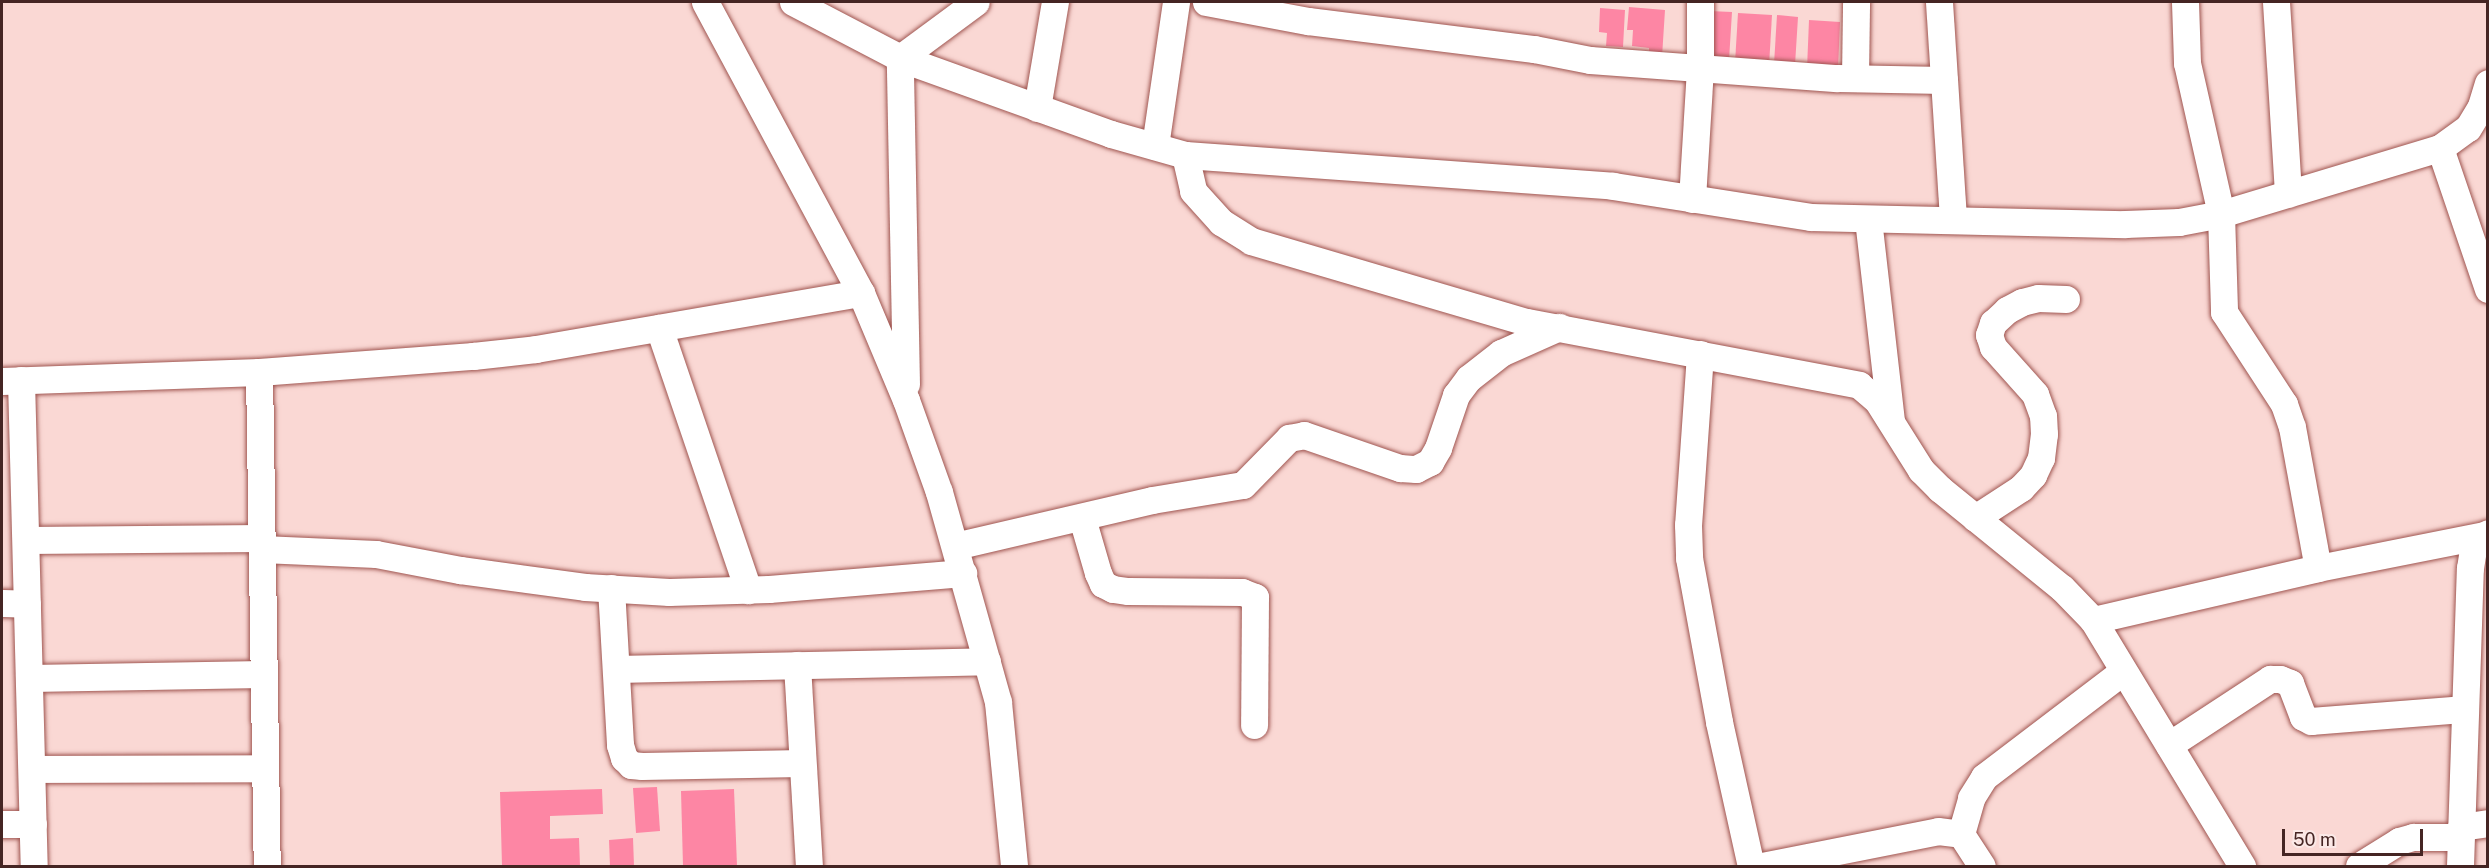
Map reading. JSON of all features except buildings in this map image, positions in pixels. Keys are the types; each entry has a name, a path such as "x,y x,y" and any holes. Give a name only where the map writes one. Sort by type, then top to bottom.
{"street":[{"path":"705,2 861,293 906,400 955,546 998,702 1014,867"},
{"path":"793,2 900,58 1111,134 1185,155 1613,186 1810,217 2125,224 2178,222 2221,214 2440,148 2468,128 2481,106 2487,83"},
{"path":"900,58 976,2"},
{"path":"1037,108 1055,2"},
{"path":"1155,146 1176,2"},
{"path":"1206,2 1308,11 1590,60 1855,78 1944,80"},
{"path":"1692,199 1700,67 1700,2"},
{"path":"1855,78 1856,2"},
{"path":"1939,2 1953,220"},
{"path":"2184,2 2188,72 2221,214 2224,312 2284,404 2292,427 2318,568"},
{"path":"2276,2 2288,194"},
{"path":"900,58 906,400"},
{"path":"2440,148 2486,278"},
{"path":"1185,155 1193,191 1221,222 1251,241 1527,321 1859,385 1877,400 1921,470 1940,489 2062,588 2092,620 2242,867"},
{"path":"1868,219 1892,422"},
{"path":"34,867 29,678 14,604 26,540 13,506 11,381 259,372 536,350 861,293"},
{"path":"1975,518 2021,488 2033,476 2041,458 2044,435 2043,416 2035,394 1994,347 1989,335 1993,323 2007,310 2022,302 2038,298 2066,299"},
{"path":"955,546 1152,500 1243,485 1289,438 1304,435 1400,468 1416,469 1430,462 1438,448 1456,395 1469,378 1501,353 1559,327"},
{"path":"659,328 748,590"},
{"path":"1700,354 1688,525 1689,558 1717,711 1751,867"},
{"path":"259,372 267,867"},
{"path":"1082,518 1098,573 1103,584 1113,589 1242,592 1255,597 1254,725"},
{"path":"2092,620 2318,568 2486,534"},
{"path":"2460,867 2465,709 2477,672 2479,585 2473,548 2486,534"},
{"path":"26,540 262,544 376,554 460,570 611,588 669,592 748,590 963,573"},
{"path":"611,588 620,745 624,758 632,765 802,763"},
{"path":"616,669 987,661"},
{"path":"797,665 809,867"},
{"path":"1982,867 1961,834 1971,798 1984,777 2122,672"},
{"path":"29,678 264,674"},
{"path":"2169,745 2270,679 2280,679 2290,683 2303,717 2311,722 2465,709"},
{"path":"32,769 265,768"},
{"path":"2,824 33,824"},
{"path":"2359,867 2398,841 2413,837 2461,832 2487,824"},
{"path":"1762,867 1803,862 1938,831 1961,834"}]}
